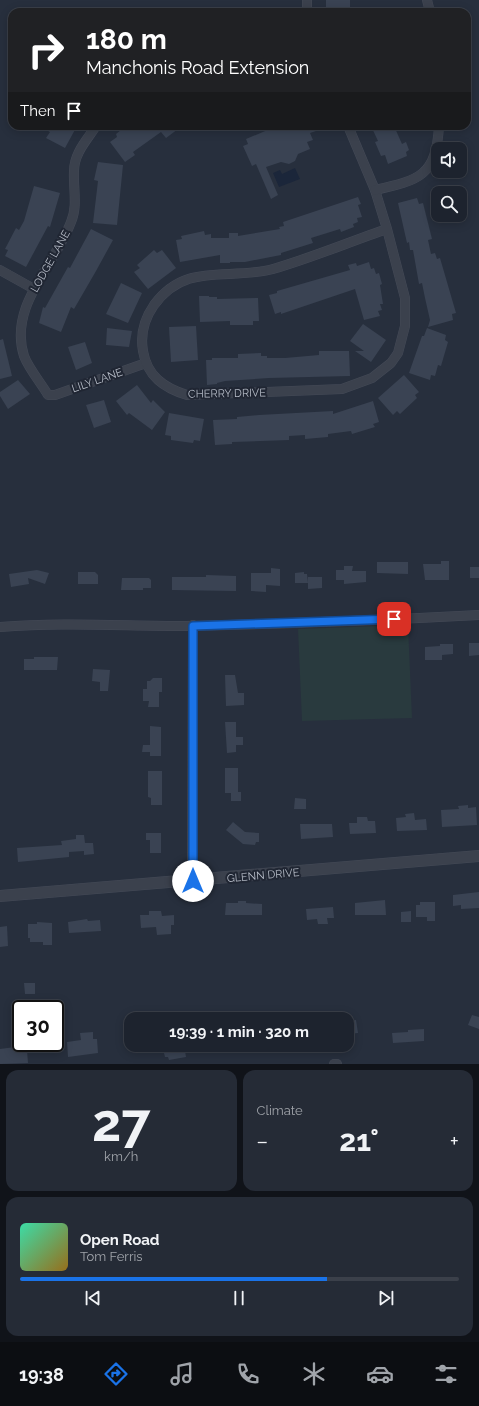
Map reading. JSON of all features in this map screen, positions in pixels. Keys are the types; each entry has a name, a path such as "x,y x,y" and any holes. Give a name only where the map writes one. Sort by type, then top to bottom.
{"street":[{"name":"LODGE LANE","path":"48,395 24,356 21,331 26,309 34,289 58,249 72,221 76,197 73,170 79,149 93,130"},
{"name":"CHERRY DRIVE","path":"350,130 375,190 387,229 405,298 406,326 398,353 391,363 372,378 342,390 187,395 174,391 156,380 146,363 142,350 142,332 147,315 171,287 182,280 217,273 247,274 272,269 387,229"},
{"path":"375,190 410,181 425,171 437,151 439,130"},
{"path":"0,270 34,289"},
{"name":"LILY LANE","path":"48,395 55,394 146,363"},
{"path":"0,627 87,625 193,626 337,622 479,615"},
{"path":"192,897 193,626"},
{"name":"GLENN DRIVE","path":"0,896 479,856"}],"shaded area":[{"path":"408,625 412,718 302,721 298,629"}],"water":[{"path":"295,168 300,179 279,187 273,173 280,170 282,174"}],"building":[{"path":"326,0 350,0 350,8 326,8"},
{"path":"46,130 75,130 65,148 46,138 50,132"},
{"path":"121,130 177,130 166,138 161,132 133,152 135,155 125,162 110,142 117,137 116,134"},
{"path":"268,130 319,130 310,133 313,140 307,142 310,149 298,154 295,161 289,164 281,162 266,167 278,195 271,199 256,164 252,166 243,146 248,144 246,139"},
{"path":"373,130 396,130 402,144 406,142 409,150 406,152 407,156 388,164 385,155 381,156 375,142 378,141"},
{"path":"98,162 123,165 117,225 93,223 98,181 94,180"},
{"path":"34,186 60,193 50,227 48,226 26,267 5,256 8,250 5,249 16,228 19,230 24,221"},
{"path":"358,197 361,204 358,205 362,217 357,218 358,222 353,224 354,227 341,232 340,229 311,238 313,243 281,253 281,255 245,262 220,263 220,255 180,262 176,240 182,239 181,236 204,231 205,235 211,234 211,238 229,238 229,233 238,233 238,236 280,229 279,227 284,226 283,222"},
{"path":"417,198 419,204 423,203 432,239 428,240 431,254 435,253 437,259 440,258 456,313 452,314 453,320 428,327 430,320 422,283 419,284 413,250 410,250 409,242 407,243 398,203"},
{"path":"91,229 113,240 96,271 74,309 71,307 61,332 39,323 43,307 45,308 68,267 70,268"},
{"path":"154,250 157,253 162,250 176,268 148,289 134,272 140,268 137,265"},
{"path":"369,262 371,269 374,268 376,274 379,273 382,284 380,285 383,304 380,304 382,310 378,311 380,316 364,320 355,289 281,314 281,312 275,314 269,295 277,293 277,291 350,270 348,265 356,263 357,266"},
{"path":"121,283 142,293 128,323 106,314"},
{"path":"199,296 217,297 217,299 258,298 259,321 253,321 253,325 230,325 230,321 200,322"},
{"path":"363,324 386,340 371,362 355,351 364,351 350,341"},
{"path":"196,326 198,360 171,362 169,327"},
{"path":"107,328 132,331 129,347 106,345"},
{"path":"427,328 446,335 445,340 448,342 441,366 438,365 435,376 431,375 430,380 409,373 422,336 424,336"},
{"path":"3,339 12,376 0,379 0,340"},
{"path":"85,342 92,363 76,370 68,347"},
{"path":"319,351 349,351 350,376 269,378 225,381 207,385 206,360 212,360 212,358 238,358 238,354 261,353 261,356 267,356 267,358 285,358 319,355"},
{"path":"404,375 419,392 415,395 417,398 400,414 397,411 393,415 378,398"},
{"path":"18,380 30,394 8,409 0,396 0,392"},
{"path":"137,385 151,403 153,400 165,412 152,430 129,413 127,415 116,401"},
{"path":"104,400 111,422 94,428 86,405"},
{"path":"373,401 379,422 373,424 375,427 352,434 351,431 328,434 328,437 305,439 305,435 289,436 289,440 232,442 232,444 215,445 213,420 237,419 237,417 259,415 333,411 333,414"},
{"path":"169,413 204,419 200,441 194,440 193,443 171,440 171,436 165,435"},
{"path":"441,561 449,561 449,580 425,580 423,564 441,564"},
{"path":"377,562 408,562 408,574 377,573"},
{"path":"344,566 353,566 352,571 366,571 366,582 344,584 344,580 336,580 336,570 344,570"},
{"path":"470,567 479,567 479,578 470,578"},
{"path":"271,568 280,569 280,586 266,585 266,592 251,591 251,573 271,573"},
{"path":"37,570 49,573 45,584 28,578 29,584 11,587 9,574"},
{"path":"78,572 95,572 98,575 98,584 78,584"},
{"path":"304,572 304,574 307,574 308,583 295,583 295,573"},
{"path":"206,575 236,576 236,591 172,590 172,577 206,577"},
{"path":"308,577 322,577 322,588 308,589"},
{"path":"122,578 149,578 151,580 151,588 143,588 143,590 121,590"},
{"path":"469,643 479,643 479,655 469,656"},
{"path":"440,644 453,644 453,654 442,655 442,660 425,660 425,647 440,646"},
{"path":"34,657 58,657 57,670 24,670 24,659 34,659"},
{"path":"93,669 110,670 108,691 100,691 100,682 92,681"},
{"path":"225,675 235,675 238,693 244,693 244,705 226,706"},
{"path":"153,678 162,678 162,692 159,692 159,707 148,707 149,701 143,701 143,689 147,689 147,681 150,681"},
{"path":"225,722 236,722 236,737 243,737 243,745 236,745 236,752 227,753"},
{"path":"150,726 161,727 161,756 150,756 150,752 142,752 143,745 150,745"},
{"path":"225,768 238,768 238,792 241,792 241,801 231,801 231,793 225,793"},
{"path":"148,771 162,771 162,805 151,805 151,798 148,797"},
{"path":"295,798 306,799 306,809 294,809"},
{"path":"468,805 468,808 476,807 477,825 442,827 441,810 459,809 458,806"},
{"path":"414,813 415,820 426,819 427,830 397,831 396,818 406,817 405,814"},
{"path":"357,817 367,817 368,821 375,821 376,833 350,834 349,823 357,823"},
{"path":"233,822 245,832 259,833 259,842 256,842 255,845 243,844 226,830"},
{"path":"300,824 332,824 333,837 301,839"},
{"path":"146,833 161,833 161,853 150,853 150,840 146,840"},
{"path":"76,835 84,835 85,843 93,843 94,854 84,855 84,851 69,852 69,857 18,862 17,848 62,845 61,841 76,839"},
{"path":"479,892 479,908 461,909 461,905 453,906 453,895"},
{"path":"385,900 386,915 355,915 355,903"},
{"path":"238,901 262,904 262,915 225,915 226,903 238,903"},
{"path":"420,902 435,902 435,921 427,921 427,917 416,917 416,905 420,905"},
{"path":"333,907 334,918 327,918 328,924 318,924 317,919 307,920 306,909"},
{"path":"149,911 161,911 162,916 174,915 174,925 171,925 171,934 157,935 156,927 141,928 140,915 149,915"},
{"path":"411,911 411,922 401,922 401,912"},
{"path":"87,919 88,921 100,920 101,931 69,933 68,922"},
{"path":"37,922 52,923 52,945 43,945 43,942 30,942 30,938 28,938 28,924 37,924"},
{"path":"7,926 8,946 0,947 0,927"},
{"path":"24,983 35,983 35,994 25,994"},
{"path":"472,1015 479,1017 479,1029 468,1025"},
{"path":"354,1020 356,1020 358,1033 354,1033"},
{"path":"424,1029 424,1041 393,1043 392,1033"},
{"path":"93,1032 93,1039 97,1039 98,1053 68,1057 67,1042 81,1040 80,1033"},
{"path":"12,1047 12,1052 27,1052 28,1063 0,1064 0,1049"},
{"path":"164,1052 185,1052 186,1057 169,1060 168,1057 165,1057"}],"route":[{"path":"193,881 193,626 394,619"}]}
